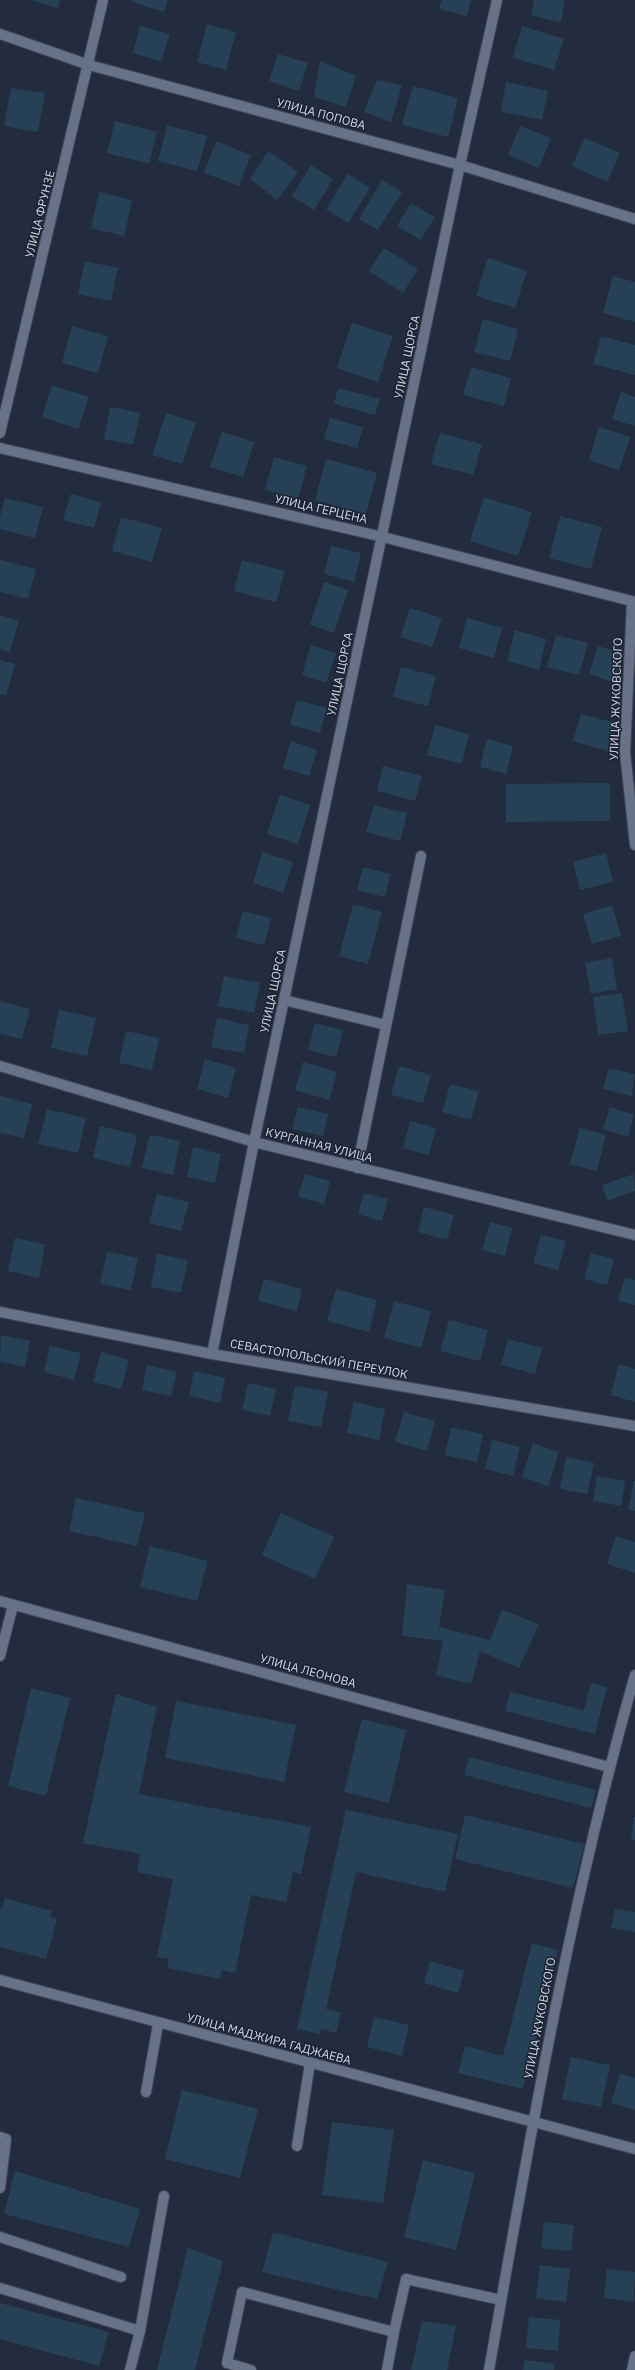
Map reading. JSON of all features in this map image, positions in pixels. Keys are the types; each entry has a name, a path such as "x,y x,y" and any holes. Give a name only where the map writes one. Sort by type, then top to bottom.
{"street":[{"name":"УЛИЦА ФРУНЗЕ","path":"0,433 89,65 103,0"},
{"name":"УЛИЦА ЩОРСА","path":"212,1354 254,1142 383,537 460,165 497,0"},
{"name":"УЛИЦА ПОПОВА","path":"0,34 89,65 460,165 635,219"},
{"name":"УЛИЦА ГЕРЦЕНА","path":"0,448 383,537 634,602"},
{"name":"УЛИЦА ЖУКОВСКОГО","path":"634,602 625,752 635,845"},
{"path":"357,1168 421,856"},
{"path":"284,1000 386,1025"},
{"name":"КУРГАННАЯ УЛИЦА","path":"0,1066 254,1142 635,1235"},
{"name":"СЕВАСТОПОЛЬСКИЙ ПЕРЕУЛОК","path":"0,1312 212,1354 635,1426"},
{"name":"УЛИЦА ЛЕОНОВА","path":"0,1601 609,1767"},
{"path":"0,1656 13,1605"},
{"name":"УЛИЦА ЖУКОВСКОГО","path":"489,2370 532,2121 564,1963 609,1767 635,1675"},
{"name":"УЛИЦА МАДЖИРА ГАДЖАЕВА","path":"0,1980 158,2024 635,2149"},
{"path":"146,2092 158,2024"},
{"path":"297,2146 310,2063"},
{"path":"0,2137 6,2139 0,2188"},
{"path":"130,2370 140,2331 164,2196"},
{"path":"0,2237 121,2277"},
{"path":"387,2370 406,2279 501,2300"},
{"path":"0,2288 140,2331"},
{"path":"251,2370 226,2363 242,2292 394,2332"},
{"path":"632,2370 635,2356"}],"building":[{"path":"29,0 60,0 58,8"},
{"path":"133,0 168,0 164,12 132,2"},
{"path":"442,0 471,0 467,16 439,9"},
{"path":"534,0 565,0 561,22 531,16"},
{"path":"207,24 236,32 226,70 197,62"},
{"path":"140,26 170,34 161,62 133,53"},
{"path":"522,26 564,39 554,70 513,58"},
{"path":"278,54 308,63 299,91 269,81"},
{"path":"320,61 356,76 346,107 314,97"},
{"path":"377,80 402,85 391,122 364,112"},
{"path":"506,82 548,91 542,120 501,112"},
{"path":"413,86 458,98 448,137 402,125"},
{"path":"11,88 45,93 38,132 4,126"},
{"path":"115,121 157,132 149,164 107,153"},
{"path":"167,125 207,136 197,171 158,161"},
{"path":"520,126 551,138 539,168 508,155"},
{"path":"585,138 620,153 607,182 572,166"},
{"path":"216,141 251,155 239,186 204,173"},
{"path":"268,151 298,172 277,200 250,179"},
{"path":"311,165 333,179 314,210 292,196"},
{"path":"348,174 370,188 348,223 326,209"},
{"path":"382,180 402,192 378,230 359,219"},
{"path":"99,192 132,200 124,236 91,228"},
{"path":"411,203 435,217 420,240 397,226"},
{"path":"384,248 418,269 403,293 369,271"},
{"path":"488,258 527,271 515,308 476,296"},
{"path":"85,261 118,268 111,301 78,294"},
{"path":"613,276 635,282 635,322 603,313"},
{"path":"483,319 518,329 510,361 474,352"},
{"path":"352,323 393,336 378,382 337,368"},
{"path":"72,326 108,336 98,373 62,363"},
{"path":"601,336 635,345 635,375 593,364"},
{"path":"471,367 511,378 504,406 463,395"},
{"path":"52,385 89,397 78,429 42,417"},
{"path":"338,388 380,399 375,415 334,404"},
{"path":"621,392 635,397 635,426 612,419"},
{"path":"110,407 140,413 133,445 104,439"},
{"path":"166,413 196,422 182,464 152,455"},
{"path":"330,418 363,427 357,448 324,439"},
{"path":"599,427 630,437 619,470 589,460"},
{"path":"222,432 254,442 243,477 210,467"},
{"path":"440,433 482,444 473,475 431,464"},
{"path":"274,457 307,466 298,499 265,490"},
{"path":"326,459 377,473 366,514 315,500"},
{"path":"71,494 101,502 94,528 63,520"},
{"path":"484,497 532,512 518,556 470,541"},
{"path":"5,498 43,507 35,538 0,529 0,517"},
{"path":"560,516 602,527 591,569 549,558"},
{"path":"121,517 162,528 152,562 112,551"},
{"path":"331,546 361,553 354,582 324,574"},
{"path":"0,560 36,569 28,599 0,592"},
{"path":"242,560 285,571 276,602 234,591"},
{"path":"324,582 348,590 334,633 310,625"},
{"path":"410,608 442,618 432,647 400,637"},
{"path":"0,615 19,621 10,652 0,649"},
{"path":"467,618 502,628 494,658 459,648"},
{"path":"515,630 546,639 539,670 507,661"},
{"path":"556,635 588,643 579,675 547,667"},
{"path":"311,645 336,653 326,683 302,675"},
{"path":"598,646 624,654 615,683 589,674"},
{"path":"0,660 15,664 6,695 0,694"},
{"path":"401,667 436,676 428,706 393,697"},
{"path":"297,700 327,708 320,733 290,725"},
{"path":"581,714 616,723 608,751 573,741"},
{"path":"435,725 469,734 462,764 427,755"},
{"path":"487,739 513,746 506,774 480,767"},
{"path":"291,741 317,750 309,776 283,768"},
{"path":"383,766 422,776 415,801 377,791"},
{"path":"610,783 610,821 506,822 506,784"},
{"path":"280,795 310,805 298,844 267,834"},
{"path":"374,805 407,813 400,841 366,832"},
{"path":"262,852 293,862 283,893 253,883"},
{"path":"606,853 613,882 580,890 573,862"},
{"path":"363,867 390,874 385,897 357,890"},
{"path":"353,904 382,912 368,964 339,956"},
{"path":"612,905 621,936 592,944 583,914"},
{"path":"243,911 271,918 264,945 236,938"},
{"path":"612,958 617,989 591,994 585,963"},
{"path":"224,976 260,983 254,1013 218,1006"},
{"path":"622,993 628,1031 598,1035 593,997"},
{"path":"0,1001 30,1009 22,1039 0,1034"},
{"path":"59,1010 96,1018 87,1056 51,1048"},
{"path":"217,1018 249,1025 244,1053 211,1047"},
{"path":"315,1023 343,1030 336,1057 308,1050"},
{"path":"126,1031 159,1038 152,1070 119,1063"},
{"path":"205,1059 236,1068 228,1098 197,1089"},
{"path":"303,1062 337,1072 329,1100 295,1090"},
{"path":"399,1066 431,1075 423,1103 391,1095"},
{"path":"609,1068 635,1074 632,1096 603,1089"},
{"path":"450,1084 479,1091 471,1120 442,1112"},
{"path":"0,1096 32,1104 24,1138 0,1133"},
{"path":"298,1107 328,1114 323,1136 292,1129"},
{"path":"610,1107 634,1115 628,1137 603,1129"},
{"path":"47,1109 86,1118 78,1153 38,1144"},
{"path":"410,1121 436,1128 429,1155 403,1148"},
{"path":"100,1126 137,1135 130,1167 93,1158"},
{"path":"580,1128 606,1135 597,1171 570,1164"},
{"path":"150,1135 180,1141 173,1175 142,1168"},
{"path":"193,1147 221,1154 215,1183 187,1177"},
{"path":"305,1174 330,1181 324,1204 298,1197"},
{"path":"634,1174 635,1191 607,1201 602,1185"},
{"path":"364,1193 388,1199 382,1221 358,1214"},
{"path":"157,1194 189,1202 181,1231 149,1223"},
{"path":"424,1207 454,1215 447,1240 418,1232"},
{"path":"490,1222 512,1228 505,1256 482,1250"},
{"path":"541,1235 566,1241 558,1270 533,1263"},
{"path":"15,1238 45,1244 39,1278 8,1271"},
{"path":"107,1252 138,1258 131,1290 100,1284"},
{"path":"591,1253 614,1259 607,1285 584,1279"},
{"path":"157,1254 188,1260 181,1293 151,1287"},
{"path":"625,1277 635,1280 635,1305 618,1301"},
{"path":"264,1279 302,1289 297,1311 258,1301"},
{"path":"336,1289 377,1300 369,1332 327,1321"},
{"path":"394,1301 431,1311 421,1348 384,1338"},
{"path":"449,1320 488,1330 480,1361 440,1351"},
{"path":"1,1335 30,1341 25,1367 0,1362"},
{"path":"508,1339 542,1348 535,1374 501,1365"},
{"path":"50,1346 81,1353 74,1380 44,1372"},
{"path":"101,1352 129,1360 121,1389 93,1382"},
{"path":"619,1364 635,1369 635,1402 611,1395"},
{"path":"147,1365 177,1372 171,1396 142,1390"},
{"path":"194,1371 225,1378 220,1403 189,1396"},
{"path":"248,1383 276,1389 270,1416 242,1410"},
{"path":"295,1386 328,1392 321,1427 288,1421"},
{"path":"354,1402 385,1409 379,1440 347,1433"},
{"path":"404,1412 435,1421 427,1451 395,1442"},
{"path":"451,1427 483,1434 477,1462 445,1455"},
{"path":"492,1440 520,1447 513,1476 485,1469"},
{"path":"533,1443 559,1452 548,1486 522,1477"},
{"path":"566,1457 594,1463 587,1494 560,1489"},
{"path":"597,1476 625,1481 621,1506 593,1501"},
{"path":"635,1481 635,1511 628,1510"},
{"path":"76,1498 145,1513 137,1546 69,1531"},
{"path":"281,1513 334,1537 315,1579 262,1555"},
{"path":"616,1536 635,1542 635,1573 607,1564"},
{"path":"150,1546 208,1561 197,1601 140,1587"},
{"path":"407,1584 445,1590 439,1627 490,1640 502,1610 539,1624 519,1668 480,1651 471,1684 436,1675 443,1641 402,1636"},
{"path":"591,1683 607,1687 595,1734 505,1711 510,1692 584,1710"},
{"path":"31,1688 70,1698 46,1796 8,1786"},
{"path":"116,1694 157,1707 139,1794 311,1827 301,1874 293,1872 286,1902 251,1895 235,1973 222,1970 220,1979 167,1968 169,1959 157,1957 173,1879 137,1872 140,1854 83,1843"},
{"path":"176,1701 296,1725 284,1782 165,1758"},
{"path":"362,1719 406,1730 389,1803 344,1792"},
{"path":"469,1757 596,1790 591,1808 464,1775"},
{"path":"346,1810 458,1834 445,1892 356,1872 326,2009 341,2012 336,2033 321,2029 320,2034 297,2029"},
{"path":"465,1815 584,1844 573,1888 455,1859"},
{"path":"635,1817 635,1840 631,1839"},
{"path":"5,1898 52,1911 50,1917 57,1919 46,1959 0,1947 0,1908 2,1909"},
{"path":"615,1909 635,1912 635,1932 611,1928"},
{"path":"532,1943 558,1950 523,2089 458,2073 465,2046 503,2056"},
{"path":"430,1961 464,1971 458,1993 424,1983"},
{"path":"374,2017 409,2025 402,2056 367,2047"},
{"path":"571,2057 610,2065 601,2107 562,2099"},
{"path":"620,2073 635,2078 635,2110 611,2103"},
{"path":"182,2090 258,2109 240,2178 165,2159"},
{"path":"332,2122 394,2130 383,2203 322,2195"},
{"path":"423,2160 475,2173 456,2250 404,2237"},
{"path":"15,2171 140,2209 129,2247 4,2214"},
{"path":"544,2222 574,2225 571,2251 541,2248"},
{"path":"273,2232 388,2262 377,2299 262,2272"},
{"path":"188,2248 223,2261 195,2370 157,2370"},
{"path":"540,2265 570,2269 566,2302 536,2298"},
{"path":"607,2269 635,2272 634,2302 604,2298"},
{"path":"0,2303 109,2332 99,2366 0,2339"},
{"path":"529,2317 560,2320 558,2351 526,2348"},
{"path":"422,2321 456,2326 447,2370 411,2370"},
{"path":"525,2360 555,2364 554,2370 523,2370"}]}
